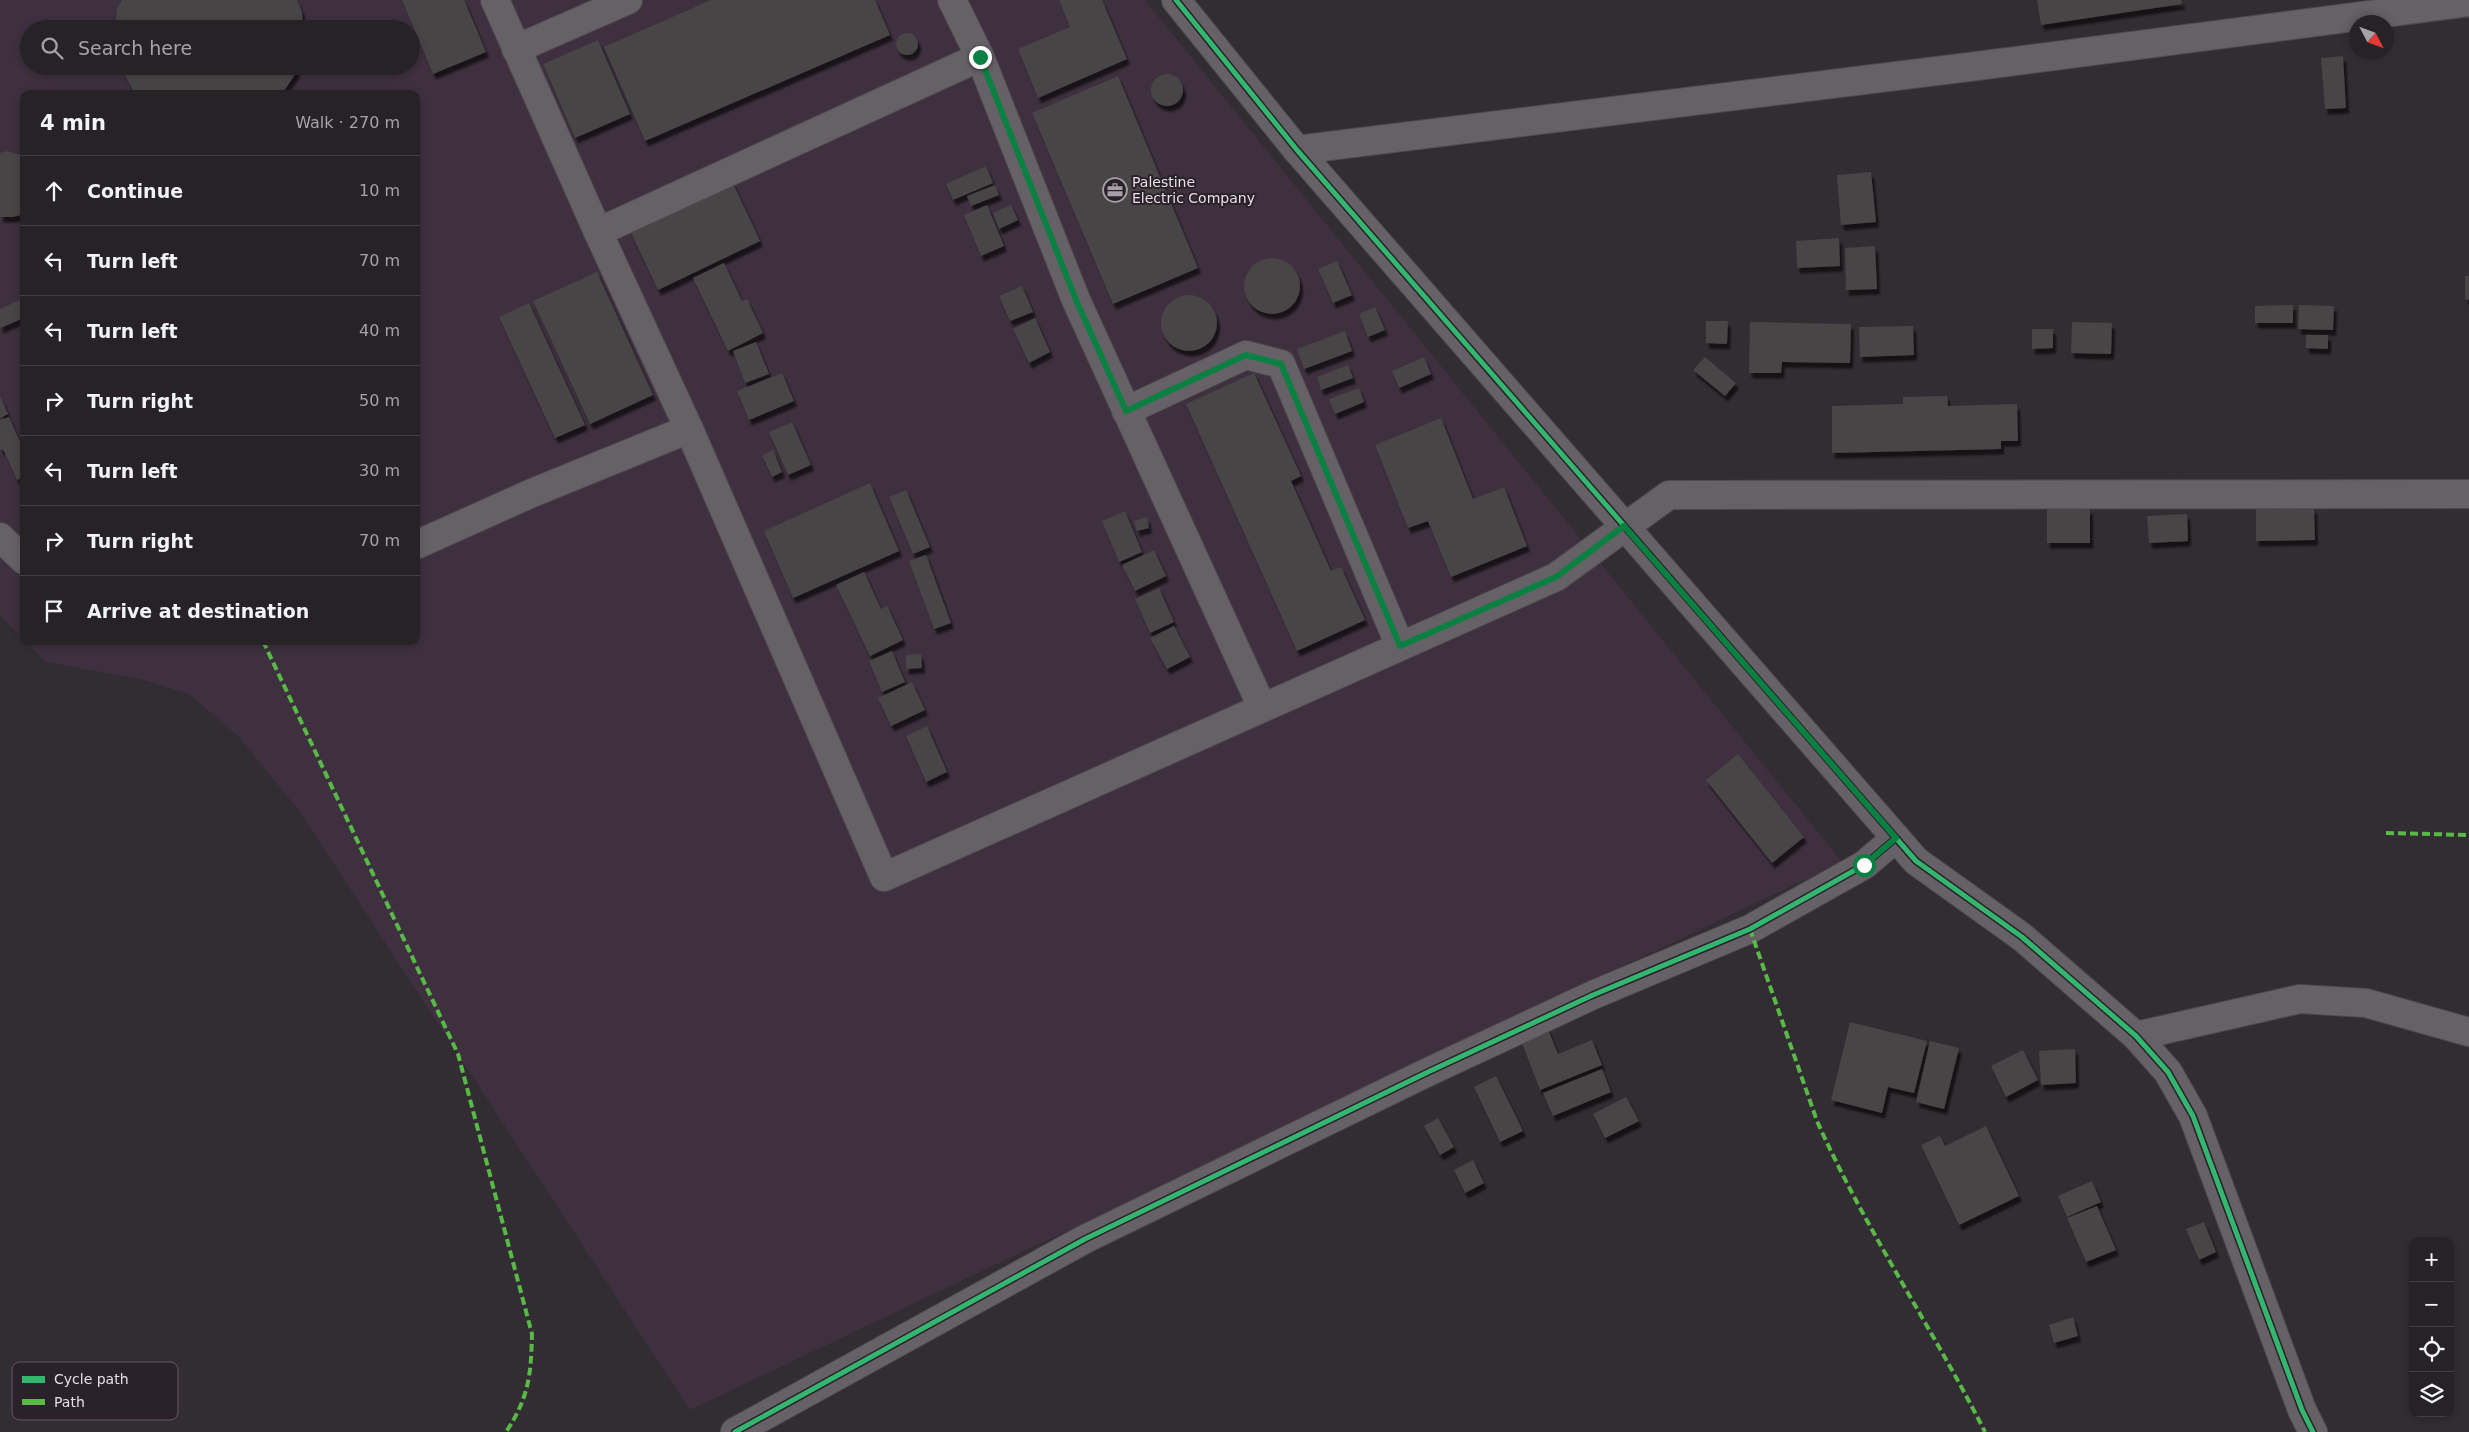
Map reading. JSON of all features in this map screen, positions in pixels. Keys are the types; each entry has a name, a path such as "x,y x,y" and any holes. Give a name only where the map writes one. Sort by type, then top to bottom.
{"street":[{"path":"494,0 689,429 884,877 1556,577 1669,495 2469,494"},
{"path":"516,48 628,0"},
{"path":"952,0 980,57 1076,300 1262,707"},
{"path":"1176,0 1298,150 1916,861 2022,937 2136,1036 2168,1072 2193,1116 2302,1410 2313,1432"},
{"path":"1298,150 1949,70 2469,2"},
{"path":"598,232 980,57"},
{"path":"1126,411 1246,355 1281,364 1400,646"},
{"path":"420,543 532,493 689,429"},
{"path":"0,537 20,556"},
{"path":"735,1432 1085,1239 1428,1072 1593,995 1750,929 1864,865 1896,838"},
{"path":"2136,1036 2300,999 2366,1003 2469,1032"}],"shaded area":[{"path":"0,0 1145,0 1842,862 690,1410 300,812 239,737 189,694 140,679 46,662 29,645 420,645 420,90 20,90 20,636 0,615"}],"building":[{"path":"122,0 297,0 302,12 302,20 116,20 117,9"},
{"path":"402,0 464,0 486,52 433,74 420,43 420,20 410,20"},
{"path":"711,0 875,0 890,35 645,141 604,47"},
{"path":"1059,0 1102,0 1127,59 1038,98 1018,49 1070,27"},
{"path":"2037,0 2181,0 2182,4 2041,25"},
{"path":"903,33 911,33 918,40 918,48 911,55 903,55 896,48 896,40"},
{"path":"598,40 630,114 575,138 543,64"},
{"path":"2343,56 2346,108 2325,109 2321,58"},
{"path":"1167,74 1173,75 1178,79 1182,84 1182,96 1178,101 1173,105 1167,106 1161,105 1156,101 1152,96 1151,90 1152,84 1156,79 1161,75"},
{"path":"125,75 295,75 285,90 133,90"},
{"name":"Palestine Electric Company","path":"1118,76 1198,268 1113,304 1032,113"},
{"path":"7,151 20,155 20,215 13,217 0,217 0,153"},
{"path":"986,166 993,183 953,200 946,184"},
{"path":"1871,172 1876,222 1841,225 1837,175"},
{"path":"729,175 760,241 658,290 627,224"},
{"path":"995,185 999,195 971,206 967,196"},
{"path":"987,205 1004,246 981,256 964,215"},
{"path":"1011,205 1018,220 999,229 993,213"},
{"path":"1839,238 1840,266 1797,268 1796,241"},
{"path":"1875,246 1877,289 1846,290 1845,248"},
{"path":"1272,258 1283,260 1292,266 1298,275 1300,286 1298,297 1292,306 1283,312 1272,314 1261,312 1252,306 1246,297 1244,286 1246,275 1252,266 1261,260"},
{"path":"1337,261 1352,295 1333,303 1318,269"},
{"path":"724,263 742,301 747,299 763,333 728,351 693,278"},
{"path":"597,272 653,395 590,424 533,301"},
{"path":"2465,276 2469,276 2469,300 2465,299"},
{"path":"1022,286 1033,312 1010,321 999,296"},
{"path":"1189,295 1200,297 1209,303 1215,312 1217,323 1215,334 1209,343 1200,349 1189,351 1178,349 1169,343 1163,334 1161,323 1163,312 1169,303 1178,297"},
{"path":"20,300 20,320 0,328 0,309"},
{"path":"529,303 585,425 555,438 499,317"},
{"path":"2293,305 2293,323 2255,323 2255,306"},
{"path":"2299,305 2334,306 2333,330 2298,329"},
{"path":"1375,307 1385,330 1368,337 1359,314"},
{"path":"1035,318 1050,352 1029,363 1013,329"},
{"path":"1706,321 1728,321 1727,344 1706,343"},
{"path":"1750,322 1851,324 1850,363 1782,362 1781,373 1749,373"},
{"path":"2072,322 2112,323 2111,354 2071,353"},
{"path":"1913,326 1914,355 1860,357 1859,327"},
{"path":"2032,329 2053,329 2053,348 2032,349"},
{"path":"1345,331 1352,351 1304,369 1297,349"},
{"path":"2306,335 2328,335 2328,349 2306,348"},
{"path":"756,342 769,374 745,383 733,351"},
{"path":"1424,357 1431,374 1399,388 1392,371"},
{"path":"1705,357 1736,383 1725,396 1693,370"},
{"path":"1348,365 1353,378 1321,390 1317,377"},
{"path":"782,373 794,401 749,420 737,391"},
{"path":"1254,373 1301,476 1291,481 1331,571 1341,567 1365,620 1297,651 1186,404"},
{"path":"1359,388 1364,402 1335,414 1329,399"},
{"path":"0,396 8,414 0,418"},
{"path":"1947,396 1948,406 2017,404 2018,441 2001,441 2001,449 1832,453 1832,406 1903,404 1903,397"},
{"path":"9,417 20,442 20,479 17,480 3,449 0,450 0,420"},
{"path":"1441,418 1473,499 1504,487 1527,546 1451,577 1428,521 1408,528 1375,445"},
{"path":"792,422 811,465 788,475 769,432"},
{"path":"773,450 782,472 772,477 762,455"},
{"path":"870,483 899,551 793,598 764,531"},
{"path":"906,490 930,547 913,554 889,497"},
{"path":"2314,508 2315,540 2256,541 2256,509"},
{"path":"2047,509 2090,509 2090,543 2047,543"},
{"path":"1125,511 1142,552 1119,562 1102,521"},
{"path":"2187,514 2188,541 2149,543 2147,516"},
{"path":"1147,517 1149,528 1137,531 1134,521"},
{"path":"1154,550 1166,576 1135,591 1122,565"},
{"path":"926,555 951,623 934,629 909,561"},
{"path":"864,572 881,609 887,606 903,640 870,656 836,585"},
{"path":"1159,588 1174,622 1150,633 1135,599"},
{"path":"1174,626 1190,657 1167,669 1150,638"},
{"path":"892,651 905,682 882,692 869,661"},
{"path":"921,654 922,668 906,669 906,655"},
{"path":"912,682 925,710 891,726 878,698"},
{"path":"927,726 947,772 926,782 906,736"},
{"path":"1738,754 1804,837 1772,863 1706,780"},
{"path":"1850,1022 1927,1041 1914,1093 1888,1087 1882,1113 1831,1100"},
{"path":"1547,1027 1558,1054 1592,1040 1602,1065 1540,1090 1520,1038"},
{"path":"1930,1041 1959,1048 1944,1109 1916,1102"},
{"path":"2075,1049 2076,1083 2041,1085 2039,1051"},
{"path":"2023,1050 2038,1080 2006,1097 1991,1066"},
{"path":"1602,1069 1611,1092 1553,1116 1543,1093"},
{"path":"1496,1076 1523,1131 1500,1142 1474,1087"},
{"path":"1626,1097 1639,1121 1605,1138 1593,1114"},
{"path":"1438,1118 1454,1147 1440,1155 1424,1126"},
{"path":"1986,1126 2019,1196 1959,1225 1921,1145 1940,1136 1945,1146"},
{"path":"1473,1160 1484,1183 1465,1193 1454,1170"},
{"path":"2092,1181 2101,1202 2067,1217 2058,1196"},
{"path":"2097,1206 2116,1250 2086,1262 2067,1218"},
{"path":"2204,1222 2216,1252 2199,1260 2186,1229"},
{"path":"2073,1317 2078,1336 2054,1343 2049,1325"}],"marked path":[{"path":"265,645 458,1054 532,1334 531,1362 527,1385 520,1408 506,1432"},
{"path":"2386,833 2469,835"},
{"path":"1750,929 1817,1121 1877,1239 1965,1393 1985,1432"}],"cycle path":[{"path":"1176,0 1297,150 1916,861 2022,937 2136,1036 2168,1072 2193,1116 2302,1410 2313,1432"},
{"path":"735,1432 1085,1239 1428,1072 1593,995 1750,929 1864,865 1896,838"}],"place":[{"name":"Palestine Electric Company","path":"1115,190"}],"route":[{"path":"980,57 1076,300 1126,411 1246,355 1281,364 1400,646 1556,577 1624,526 1896,838 1864,865"}]}
